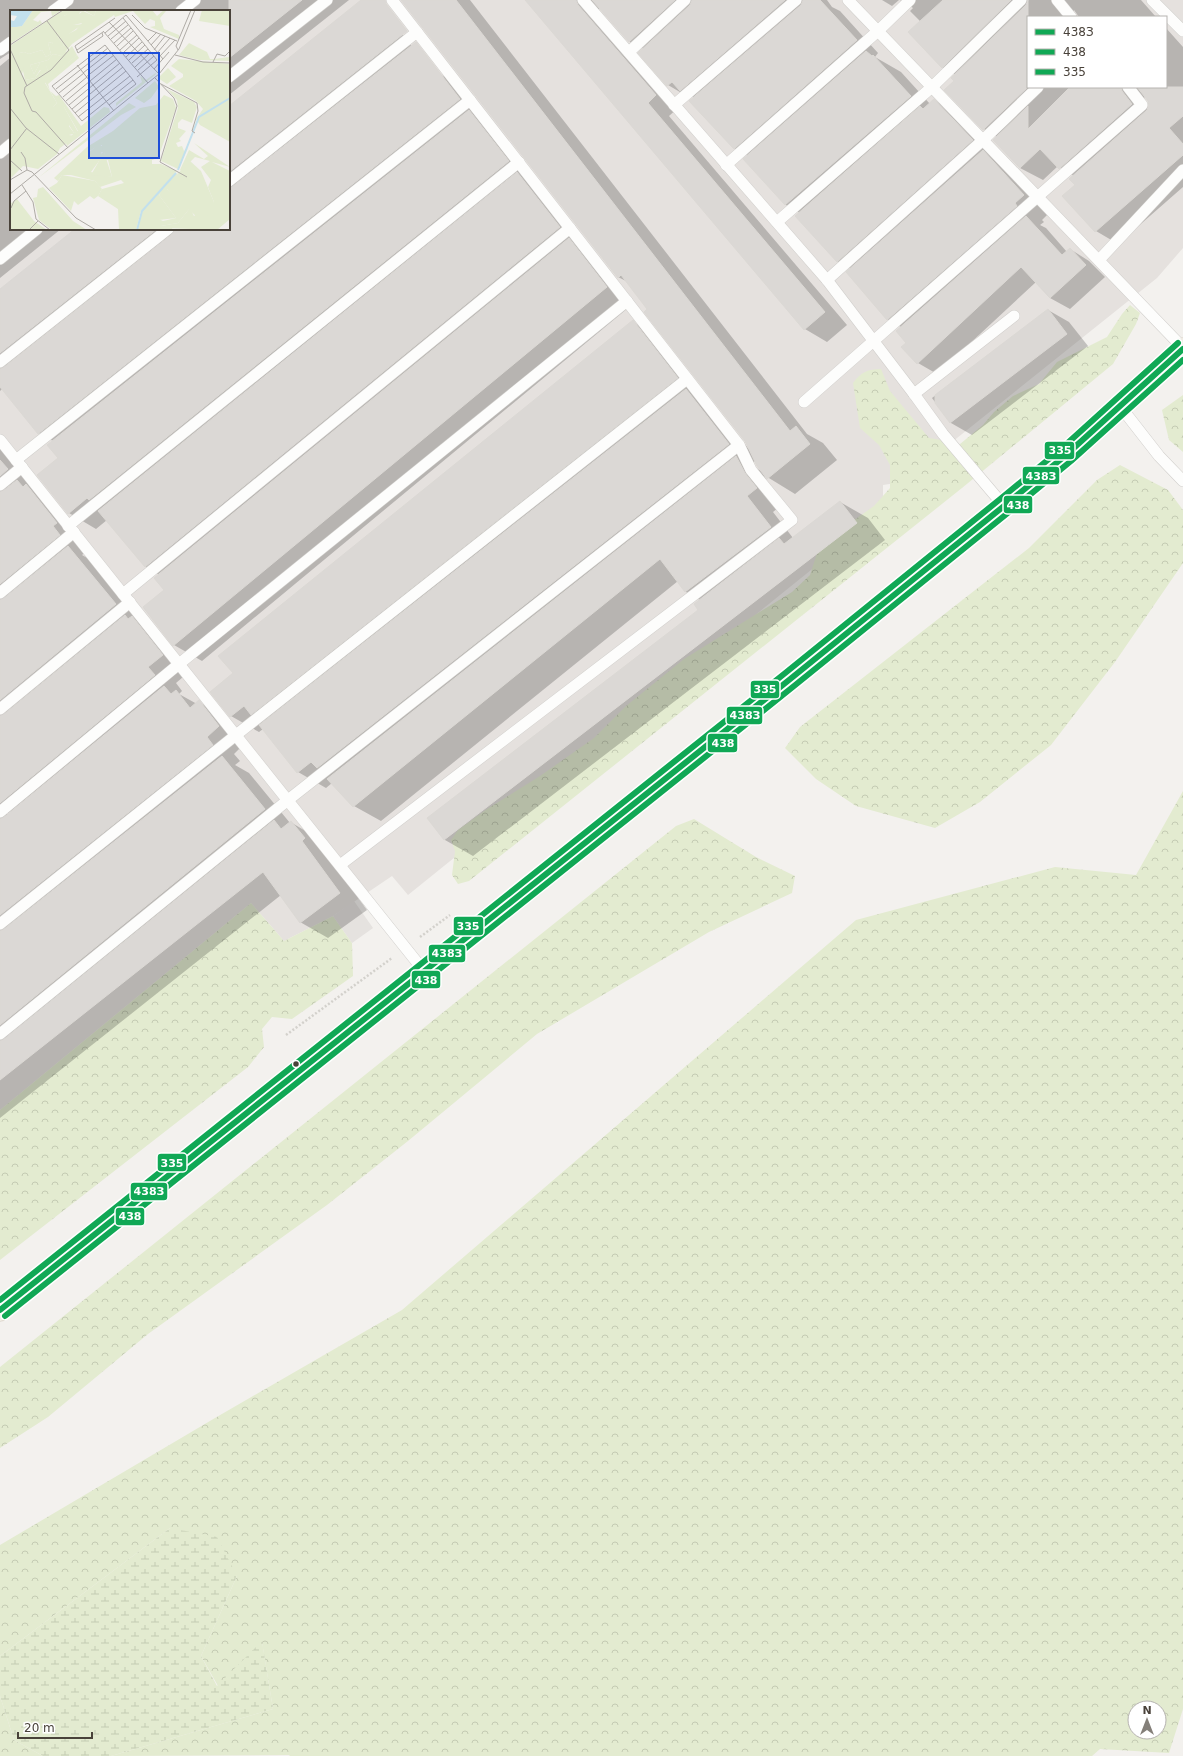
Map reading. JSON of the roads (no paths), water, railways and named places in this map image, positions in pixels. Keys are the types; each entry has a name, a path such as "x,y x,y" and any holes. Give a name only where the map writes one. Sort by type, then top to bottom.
{"main road":[{"path":"0,1310 1004,506 1066,455 1183,348"}],"lane":[{"path":"54,10 68,0"},
{"path":"182,10 196,0"},
{"path":"230,76 327,0"},
{"path":"340,865 792,520 751,470 740,445 392,0"},
{"path":"583,0 827,280 943,434 1004,506"},
{"path":"629,52 685,0"},
{"path":"674,105 796,0"},
{"path":"848,0 1183,348"},
{"path":"726,165 878,31 910,0"},
{"path":"777,222 932,87 1021,0"},
{"path":"1057,0 1070,16"},
{"path":"1152,0 1183,31"},
{"path":"230,180 417,32"},
{"path":"0,50 10,43"},
{"path":"827,280 983,140 1037,88"},
{"path":"804,402 1142,105 1129,88"},
{"path":"0,485 19,464 470,100"},
{"path":"0,153 10,145"},
{"path":"0,593 71,529 519,162"},
{"path":"1099,260 1183,170"},
{"path":"0,709 126,598 570,228"},
{"path":"0,258 36,230"},
{"path":"0,362 167,230"},
{"path":"0,812 179,664 627,301"},
{"path":"914,394 1014,316"},
{"path":"0,924 687,378"},
{"path":"1120,406 1159,456 1183,481"},
{"path":"0,440 424,971"},
{"path":"0,1034 288,800 740,445"}]}
